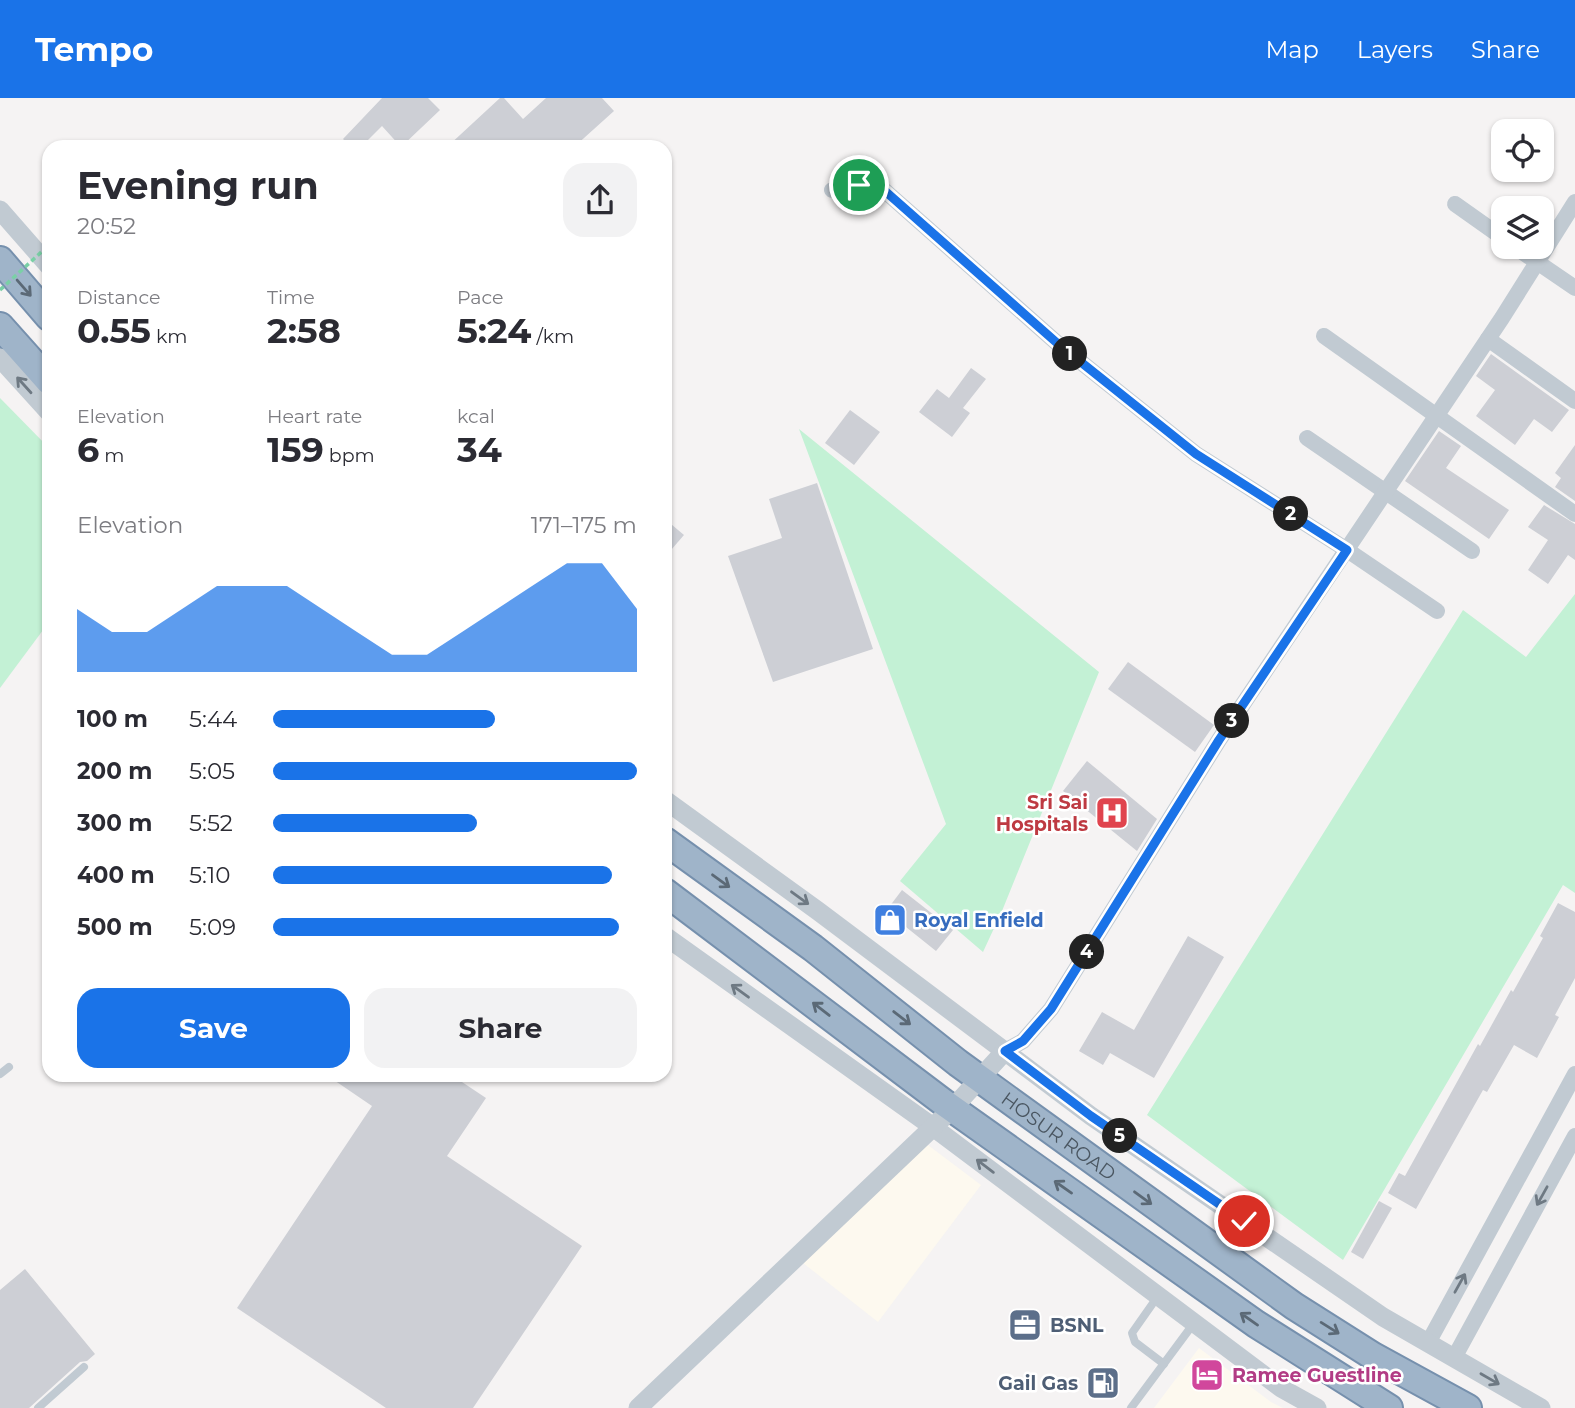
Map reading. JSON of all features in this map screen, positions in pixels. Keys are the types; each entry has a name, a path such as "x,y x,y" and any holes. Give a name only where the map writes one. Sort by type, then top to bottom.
{"highway":[{"path":"0,260 42,309"},
{"path":"0,326 42,373"},
{"name":"HOSUR ROAD","path":"672,846 813,948 979,1078 1294,1306 1373,1356 1468,1408"},
{"name":"HOSUR ROAD","path":"672,898 942,1117 1256,1324 1389,1408"}],"street":[{"path":"832,190 859,185 885,191 1057,343 1196,454 1437,611"},
{"path":"638,1408 942,1117 1005,1051 1023,1041 1051,1009 1219,740 1488,339 1575,202"},
{"path":"1455,204 1491,230"},
{"path":"0,210 42,258"},
{"path":"1533,259 1575,288"},
{"path":"1324,337 1575,514"},
{"path":"1488,339 1575,401"},
{"path":"0,358 42,404"},
{"path":"1307,439 1472,551"},
{"path":"672,805 1091,1116 1383,1317 1541,1408"},
{"path":"672,941 942,1117 1158,1296 1281,1388 1317,1408"},
{"path":"1427,1343 1575,1074"},
{"path":"1454,1358 1575,1136"}],"lane":[{"path":"0,1074 9,1067"},
{"path":"1158,1296 1132,1333 1135,1342 1164,1364"},
{"path":"1131,1408 1194,1323"},
{"path":"38,1408 84,1367"}],"path":[{"path":"0,290 42,251"}],"shaded area":[{"path":"920,1139 981,1185 878,1322 803,1263"},
{"name":"Ramee Guestline","path":"1199,1348 1271,1402 1283,1408 1154,1408"}],"green space":[{"path":"0,398 42,441 42,631 0,688"},
{"path":"799,429 1099,672 983,952 900,881 946,824"},
{"path":"1575,594 1575,893 1563,885 1343,1260 1147,1115 1463,610 1526,657"}],"building":[{"path":"382,98 428,98 440,110 408,140 395,140 382,126 368,140 343,139"},
{"path":"500,98 504,98 523,119 546,98 602,98 614,111 582,140 455,140"},
{"path":"1491,354 1569,410 1552,432 1534,419 1515,445 1476,416 1495,390 1476,376"},
{"path":"971,368 986,379 963,408 970,413 952,437 919,412 937,389 949,398"},
{"path":"850,410 880,432 854,465 825,443"},
{"path":"1439,431 1461,446 1446,468 1509,510 1489,539 1405,481"},
{"path":"1575,445 1575,501 1555,487 1561,478 1555,473"},
{"path":"817,483 873,649 773,682 728,556 782,538 769,499"},
{"path":"1544,505 1575,524 1575,560 1568,555 1548,584 1528,570 1548,540 1528,527"},
{"path":"672,525 684,535 672,549"},
{"path":"1128,662 1214,725 1195,752 1108,689"},
{"path":"1087,761 1157,819 1137,851 1063,791"},
{"path":"902,890 953,930 936,951 886,911"},
{"path":"1558,903 1575,912 1575,978 1555,1015 1559,1017 1537,1058 1514,1045 1487,1092 1483,1090 1416,1209 1388,1193 1399,1173 1405,1176 1478,1044 1480,1046 1511,990 1513,992 1543,938 1540,936"},
{"path":"1188,936 1224,957 1154,1078 1110,1053 1103,1065 1079,1051 1102,1012 1134,1030"},
{"path":"337,1082 462,1082 486,1098 447,1156 582,1246 473,1408 386,1408 237,1308 372,1106"},
{"path":"1379,1201 1392,1208 1363,1259 1351,1252"},
{"path":"25,1269 95,1354 87,1361 80,1362 29,1408 0,1408 0,1290"}],"place":[{"name":"Sri Sai Hospitals","path":"1112,813"},
{"name":"Royal Enfield","path":"890,920"},
{"name":"BSNL","path":"1025,1325"},
{"name":"Ramee Guestline","path":"1207,1375"},
{"name":"Gail Gas","path":"1103,1383"}],"route":[{"path":"859,185 885,191 1057,343 1196,454 1347,550 1219,740 1051,1009 1023,1041 1005,1051 1091,1116 1244,1221"}]}
